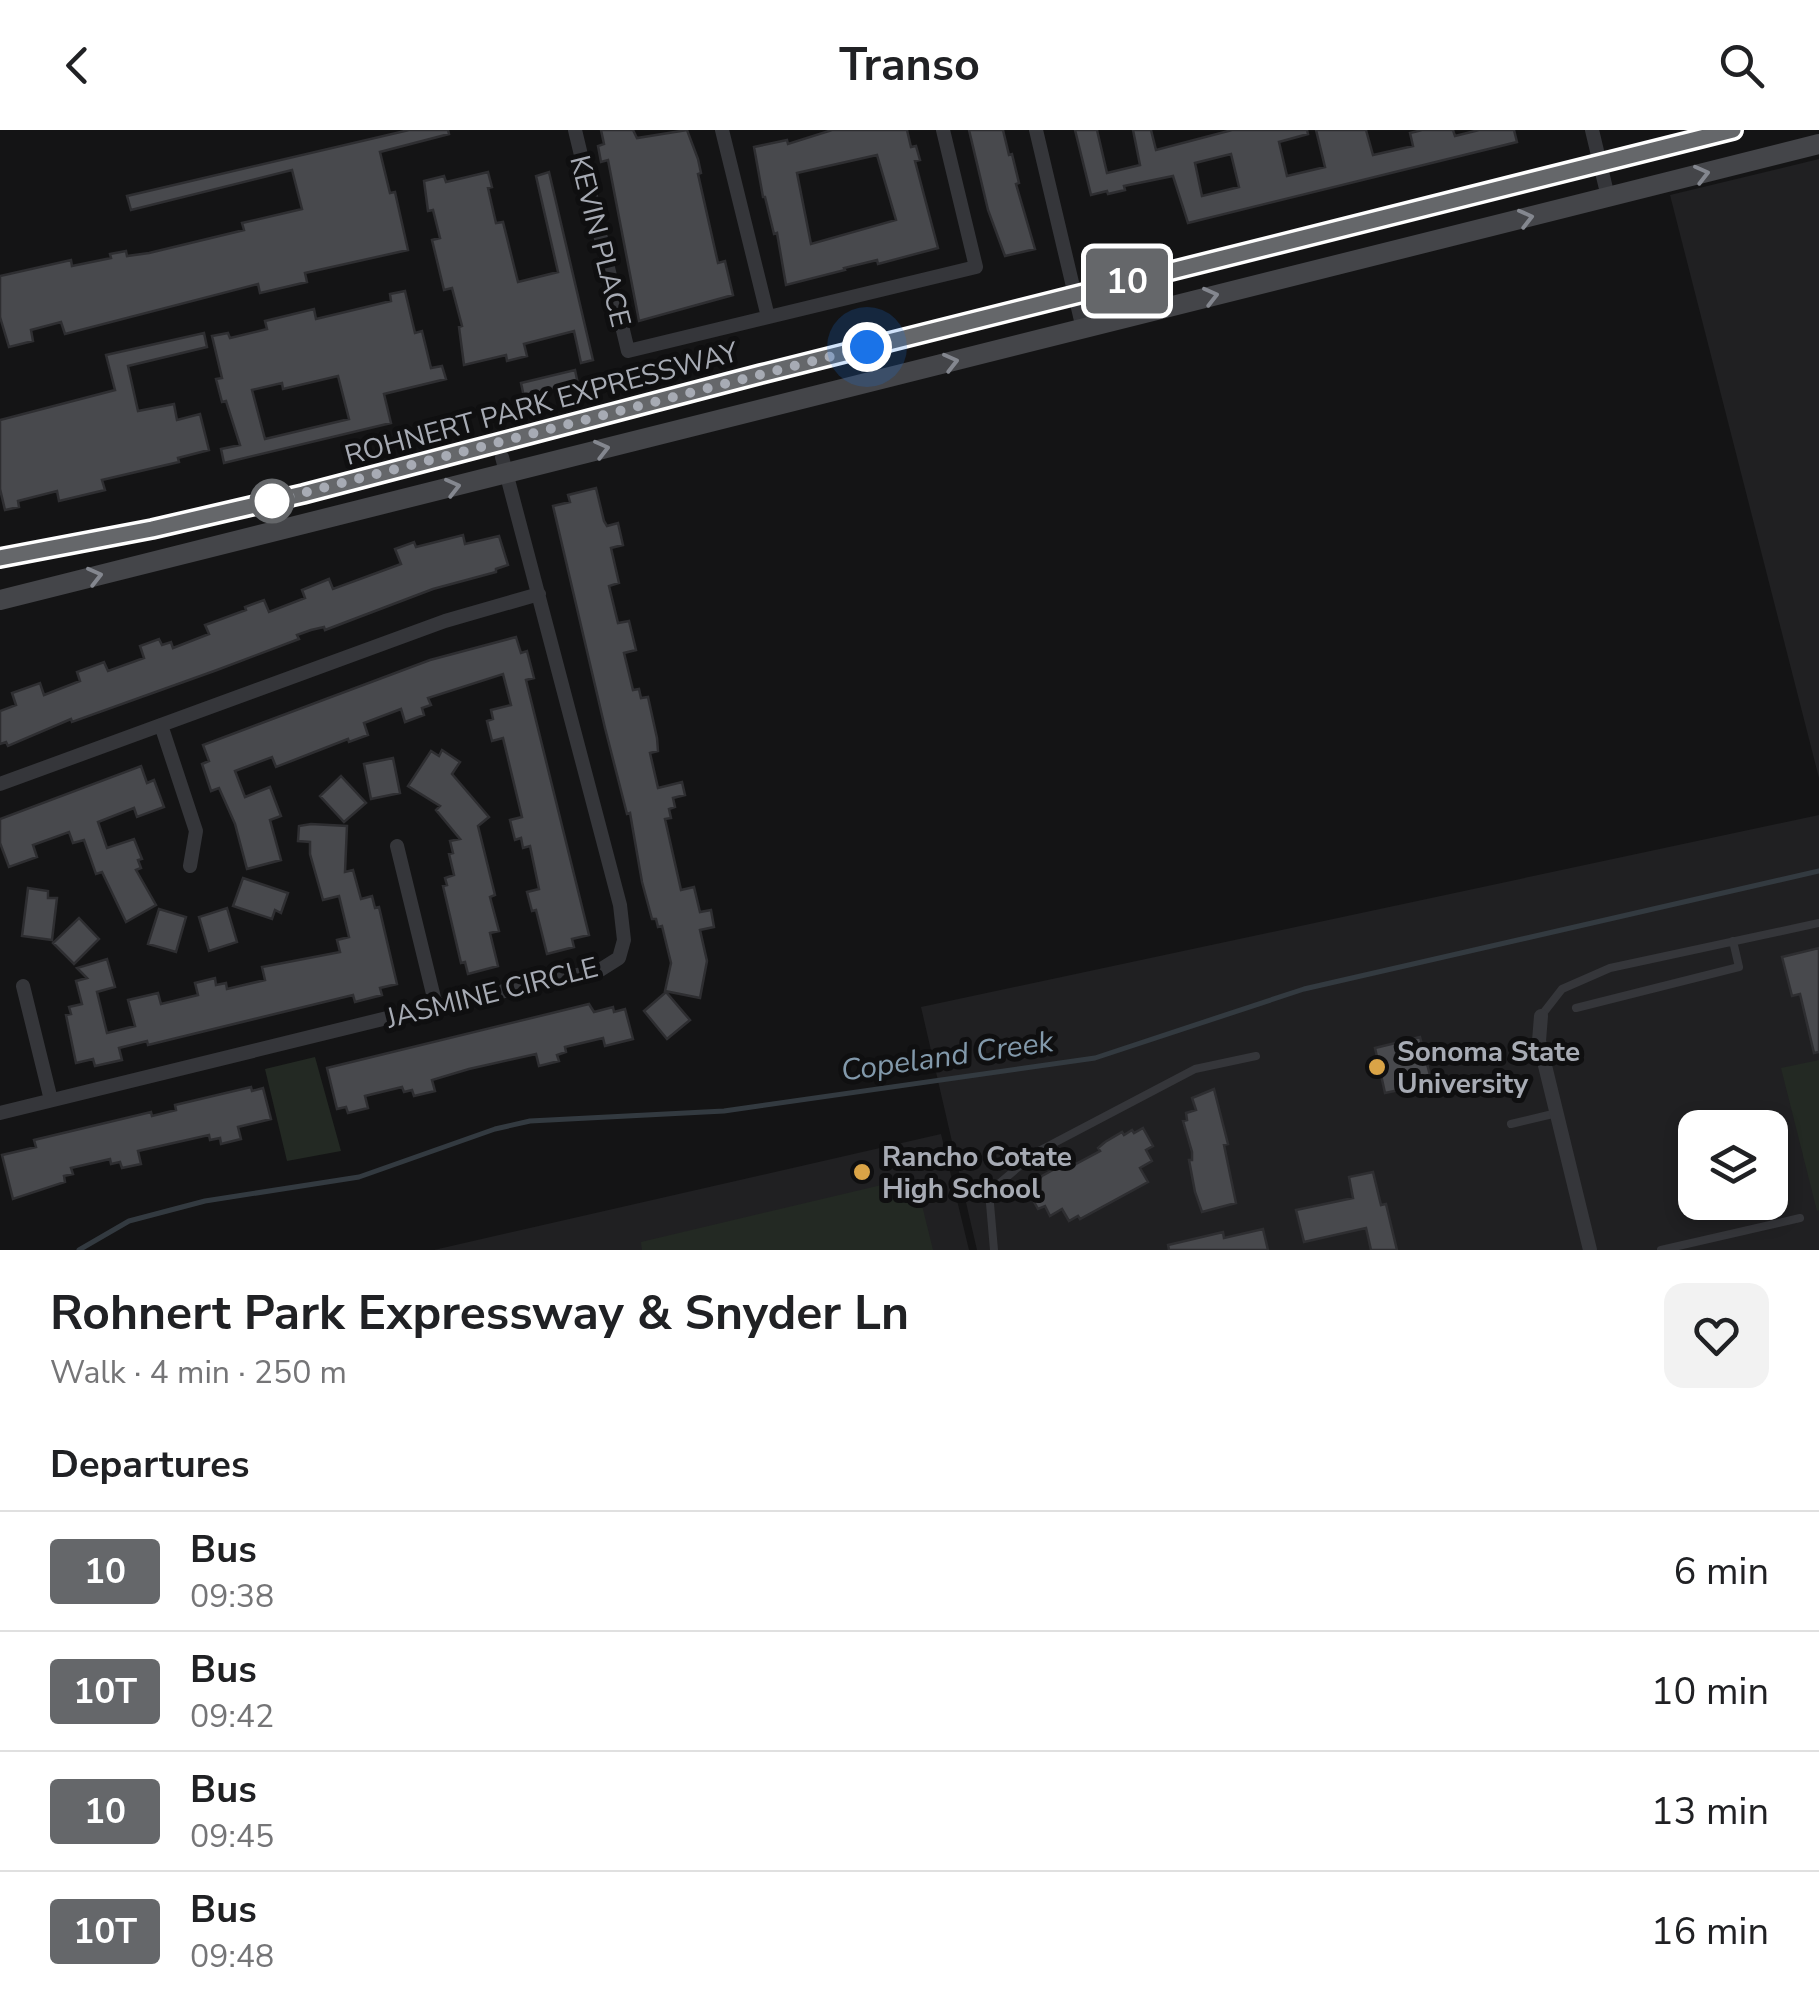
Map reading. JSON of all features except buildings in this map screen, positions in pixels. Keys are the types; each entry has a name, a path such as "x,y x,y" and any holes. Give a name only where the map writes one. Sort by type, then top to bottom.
{"main road":[{"name":"ROHNERT PARK EXPRESSWAY","path":"0,558 152,529 303,494 1075,294 1734,130"},
{"name":"ROHNERT PARK EXPRESSWAY","path":"0,600 504,465 1082,328 1819,144"}],"street":[{"name":"KEVIN PLACE","path":"574,130 628,351 768,318"},
{"path":"722,130 768,318 976,267 943,130"},
{"path":"1036,130 1082,328"},
{"path":"1592,130 1608,198"},
{"name":"JASMINE CIRCLE","path":"0,1113 436,1006 600,970 618,958 624,940 620,905 504,465"},
{"path":"0,784 445,620 539,594"},
{"path":"161,725 196,831 190,866"},
{"path":"397,846 436,1006"},
{"path":"23,986 51,1100"},
{"path":"1542,1016 1540,1041 1590,1250"}],"lane":[{"path":"1542,1016 1562,989 1610,968 1819,923"},
{"path":"1576,1008 1739,967 1733,941"},
{"path":"994,1250 989,1192 1034,1153 1195,1069 1256,1056"},
{"path":"1511,1124 1557,1114"},
{"path":"1661,1250 1800,1218"}],"shaded area":[{"path":"1819,159 1819,778 1670,195"},
{"name":"Sonoma State University","path":"1819,815 1819,1250 977,1250 921,1007"},
{"path":"315,1057 341,1151 287,1161 265,1069"},
{"path":"1819,1060 1819,1210 1817,1211 1781,1068"},
{"name":"Rancho Cotate High School","path":"941,1134 969,1250 434,1250"},
{"path":"890,1183 921,1201 933,1250 642,1250 641,1242"}],"waterway":[{"name":"Copeland Creek","path":"79,1250 129,1221 205,1201 359,1177 495,1129 530,1121 724,1111 1095,1058 1304,989 1819,871"}],"bus line":[{"name":"10","path":"0,558 152,529 303,494 761,374 1733,130"}],"place":[{"name":"Sonoma State University","path":"1377,1067"},
{"name":"Rancho Cotate High School","path":"862,1172"}],"route":[{"path":"272,501 867,347"}]}
